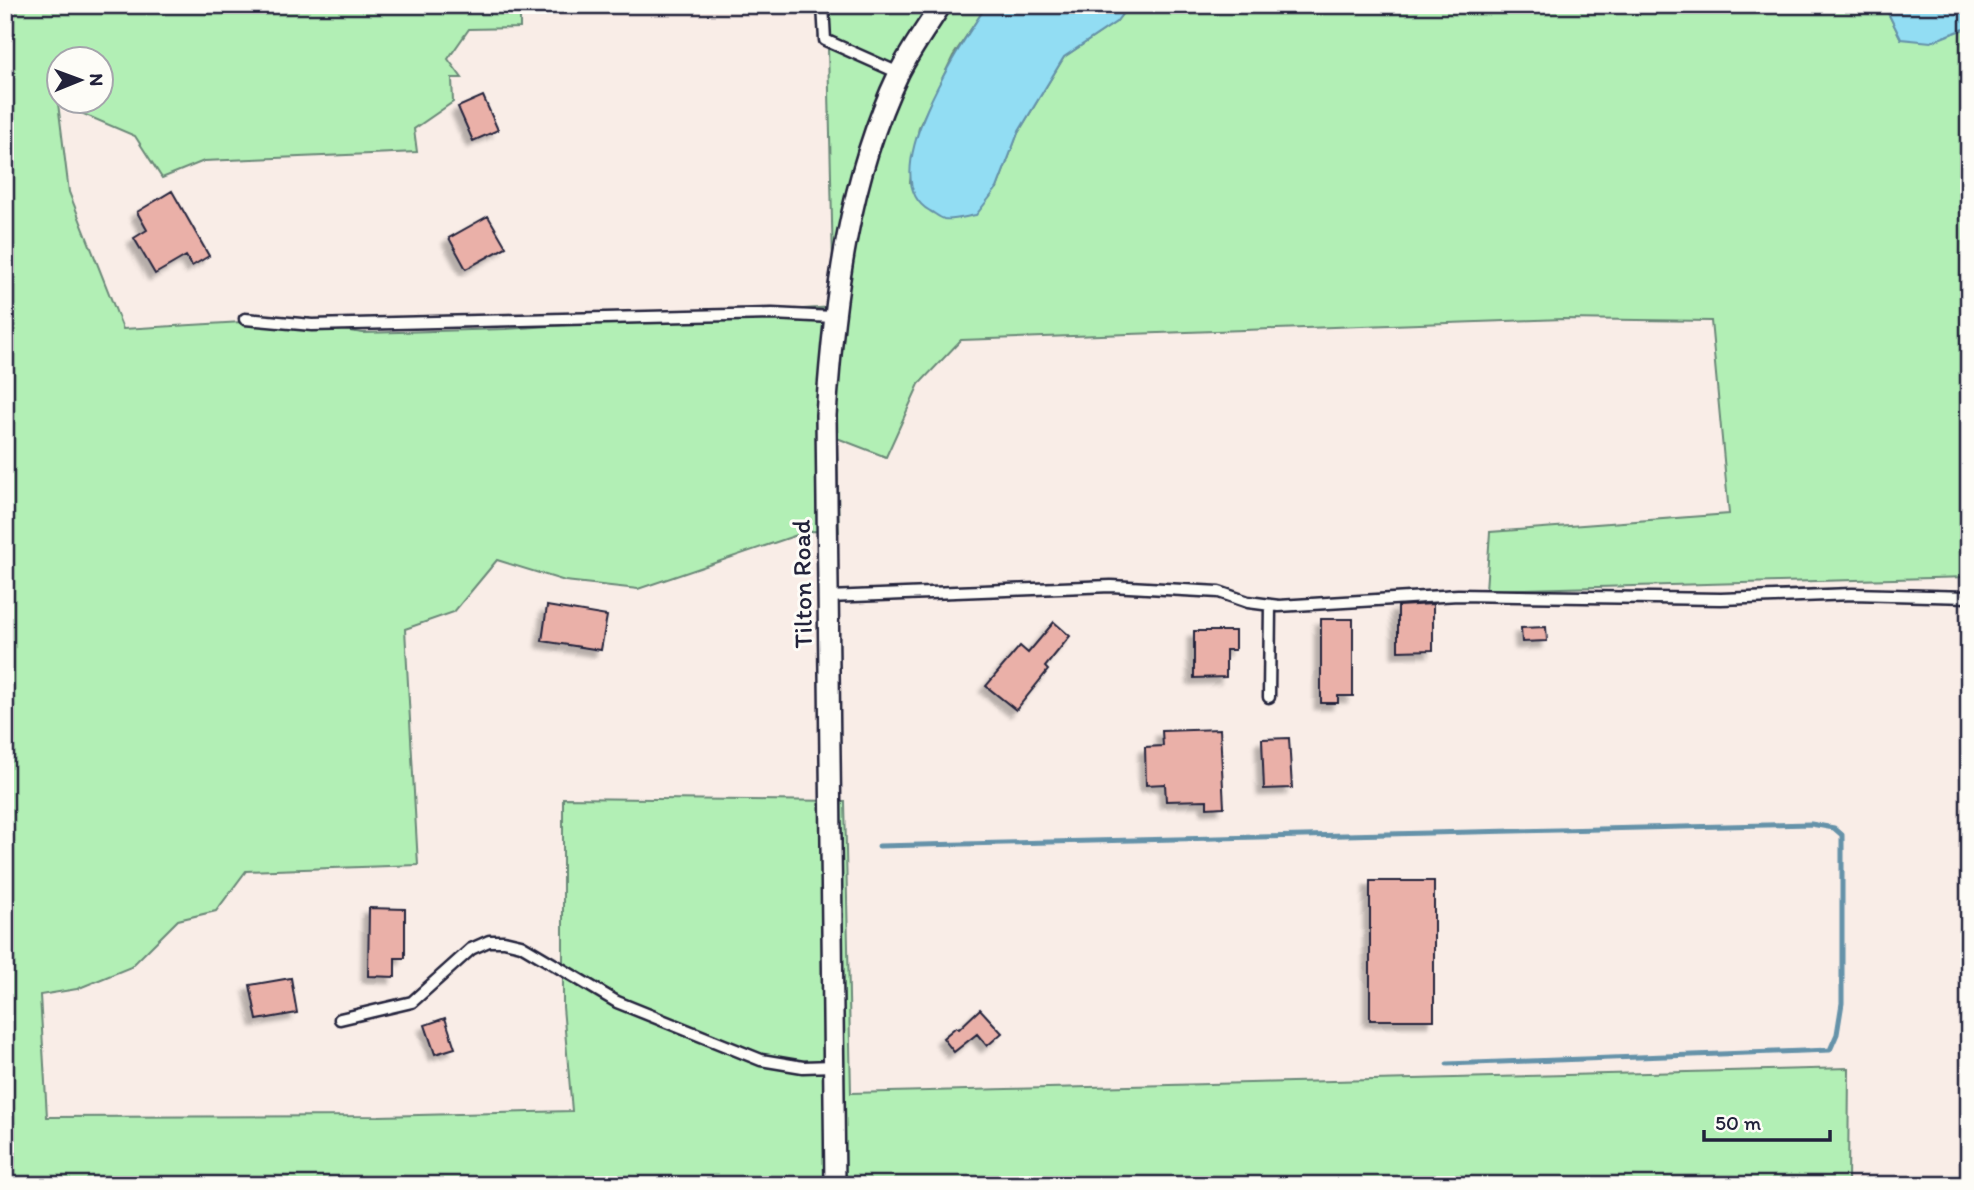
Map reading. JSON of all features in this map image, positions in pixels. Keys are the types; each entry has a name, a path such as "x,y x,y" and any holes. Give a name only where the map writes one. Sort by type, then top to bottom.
{"street":[{"name":"Tilton Road","path":"835,1185 826,415 833,317 855,208 872,145 899,73 941,5"}],"lane":[{"path":"823,5 825,40 899,73"},
{"path":"245,319 312,325 772,314 833,317"},
{"path":"828,597 1111,586 1219,592 1248,603 1270,605 1458,595 1721,599 1852,594 1969,597"},
{"path":"1269,697 1270,605"},
{"path":"340,1019 412,1002 471,949 489,941 504,941 521,945 617,1002 761,1060 803,1067 834,1066"}],"green space":[{"path":"5,5 520,5 520,28 469,29 448,59 462,78 452,78 453,102 414,129 417,152 204,161 162,178 135,136 88,116 116,116 116,46 46,46 46,116 60,116 69,192 123,329 309,318 309,325 363,333 506,329 834,307 827,5 987,5 953,56 919,127 910,182 997,188 1018,133 1064,57 1116,22 1129,5 1884,5 1901,39 1969,27 1969,577 1486,590 1490,532 1729,514 1711,321 1563,319 961,340 919,384 886,457 837,438 839,532 809,531 638,589 565,581 497,560 454,612 405,629 418,865 246,871 216,911 178,920 131,967 77,989 40,995 47,1117 379,1116 572,1111 563,1007 563,798 845,801 851,1093 1849,1068 1848,1185 5,1185"}],"water":[{"path":"987,5 1129,5 1116,22 1064,57 1018,133 997,188 976,215 944,219 930,211 914,194 911,170 916,141 942,78"},
{"path":"1884,5 1969,5 1969,27 1931,42 1901,39"}],"building":[{"path":"483,96 498,130 473,141 458,107"},
{"path":"172,191 209,256 192,266 186,256 155,274 134,238 147,230 137,212"},
{"path":"488,216 506,247 466,269 449,238"},
{"path":"1433,604 1433,650 1398,651 1398,606"},
{"path":"547,606 607,616 601,650 542,641"},
{"path":"1321,619 1353,619 1353,696 1338,696 1338,703 1321,703"},
{"path":"1054,622 1070,636 1045,667 1048,670 1016,710 986,686 1020,646 1028,653"},
{"path":"1546,627 1547,641 1522,642 1521,628"},
{"path":"1194,631 1235,631 1235,650 1226,650 1226,677 1194,678"},
{"path":"1220,729 1224,807 1207,808 1207,800 1166,801 1165,784 1146,785 1145,747 1163,746 1162,731"},
{"path":"1289,738 1292,788 1264,789 1262,739"},
{"path":"1370,881 1434,881 1434,1020 1370,1020"},
{"path":"369,908 405,909 405,958 395,958 395,977 368,976"},
{"path":"291,978 297,1013 257,1020 250,985"},
{"path":"980,1009 1002,1033 987,1046 977,1034 954,1052 943,1038 956,1027 959,1029"},
{"path":"445,1018 455,1048 435,1054 425,1025"}],"waterway":[{"path":"879,846 1811,824 1834,828 1842,835 1842,1003 1837,1034 1830,1050 1447,1064"}]}
